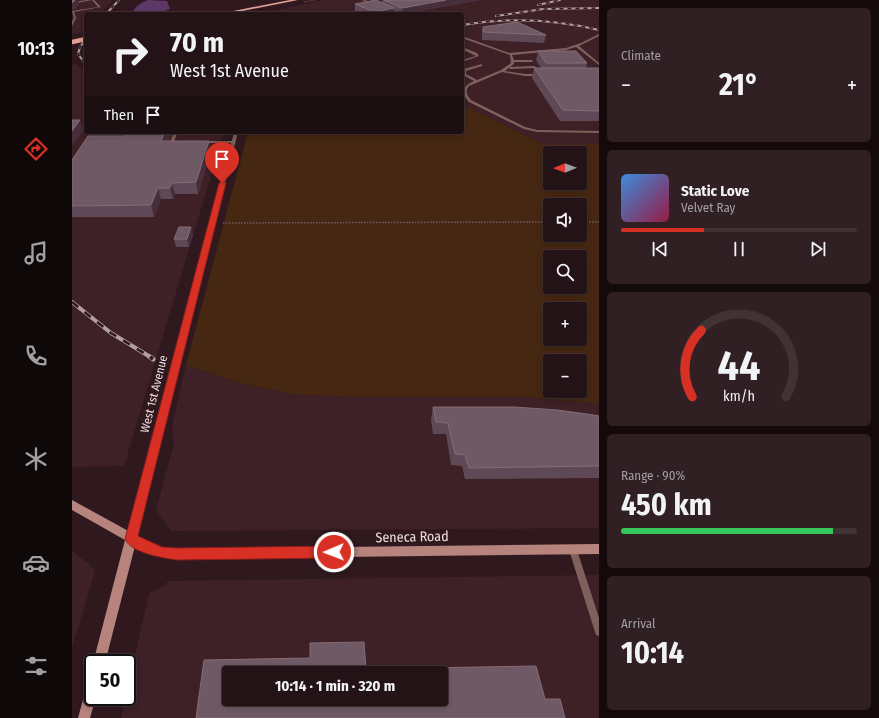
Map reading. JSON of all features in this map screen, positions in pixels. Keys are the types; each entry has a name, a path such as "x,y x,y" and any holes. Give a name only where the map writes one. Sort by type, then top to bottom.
{"main road":[{"path":"231,12 296,0"},
{"path":"72,42 84,39"},
{"name":"Seneca Road","path":"72,505 149,548 177,554 599,549"},
{"name":"West 1st Avenue","path":"101,654 131,539"},
{"path":"84,718 87,706"}],"lane":[{"path":"72,3 92,0 100,7 72,12 75,18 72,25"},
{"path":"363,0 376,6"},
{"path":"383,9 391,12"},
{"path":"464,38 509,54 551,51 577,46 599,35"},
{"path":"577,46 599,64"},
{"path":"464,49 478,56 464,60"},
{"path":"509,54 513,61"},
{"path":"513,61 532,61"},
{"path":"510,68 513,61"},
{"path":"476,81 464,74 465,70 481,65"},
{"path":"535,67 510,68 476,81 464,89 466,97 470,101 524,128 537,132 599,132"},
{"path":"502,71 525,75 547,75"},
{"path":"175,134 172,142 179,142"},
{"name":"West 1st Avenue","path":"131,539 235,134"},
{"path":"195,142 233,142"},
{"path":"573,550 599,632"}],"path":[{"path":"212,223 543,222"},
{"path":"587,222 599,222"}],"shaded area":[{"path":"83,0 113,0 101,12 84,12 84,29 81,33 72,34 72,2"},
{"path":"148,0 167,1 170,9 162,12 133,12 138,5"},
{"path":"324,0 599,0 599,144 542,144 468,107 464,107 464,12 266,12"},
{"path":"76,64 84,70 84,134 223,134 124,466 72,467 72,65"},
{"path":"464,107 468,107 542,144 599,144 599,404 526,397 352,397 291,394 236,382 186,365 247,134 464,134"},
{"path":"186,365 236,382 291,394 352,397 526,397 599,404 599,528 171,531 156,510 174,443 172,426"},
{"path":"72,551 89,564 95,571 72,648"},
{"path":"599,575 599,718 121,718 124,706 136,706 135,654 149,593 164,586 168,581"}],"building":[{"path":"376,0 394,8 375,12 355,4"},
{"path":"384,0 446,0 402,8"},
{"path":"517,22 546,35 483,32 483,27"},
{"path":"538,51 576,51 587,63 546,63"},
{"path":"534,68 599,68 599,111 563,110"},
{"path":"72,120 80,120 72,131"},
{"path":"127,134 164,134 161,141 209,141 196,182 172,183 170,188 158,188 151,205 72,206 72,160 88,136 126,136"},
{"path":"179,227 191,227 187,239 174,239"},
{"path":"433,407 514,407 557,410 599,416 599,466 469,468 465,455 455,454 448,423 436,422"},
{"path":"364,642 366,666 222,666 222,706 448,706 448,668 536,666 545,699 560,699 565,718 196,718 204,660 310,658 310,643"}],"railway":[{"path":"108,12 119,0"},
{"path":"538,5 560,0"},
{"path":"496,16 543,9 599,8"},
{"path":"464,25 479,22 531,20 565,23 599,30"},
{"path":"84,42 80,47 78,54 84,62"},
{"path":"72,302 111,333 152,358"}],"route":[{"path":"222,183 131,539 149,548 177,554 334,552"}]}
